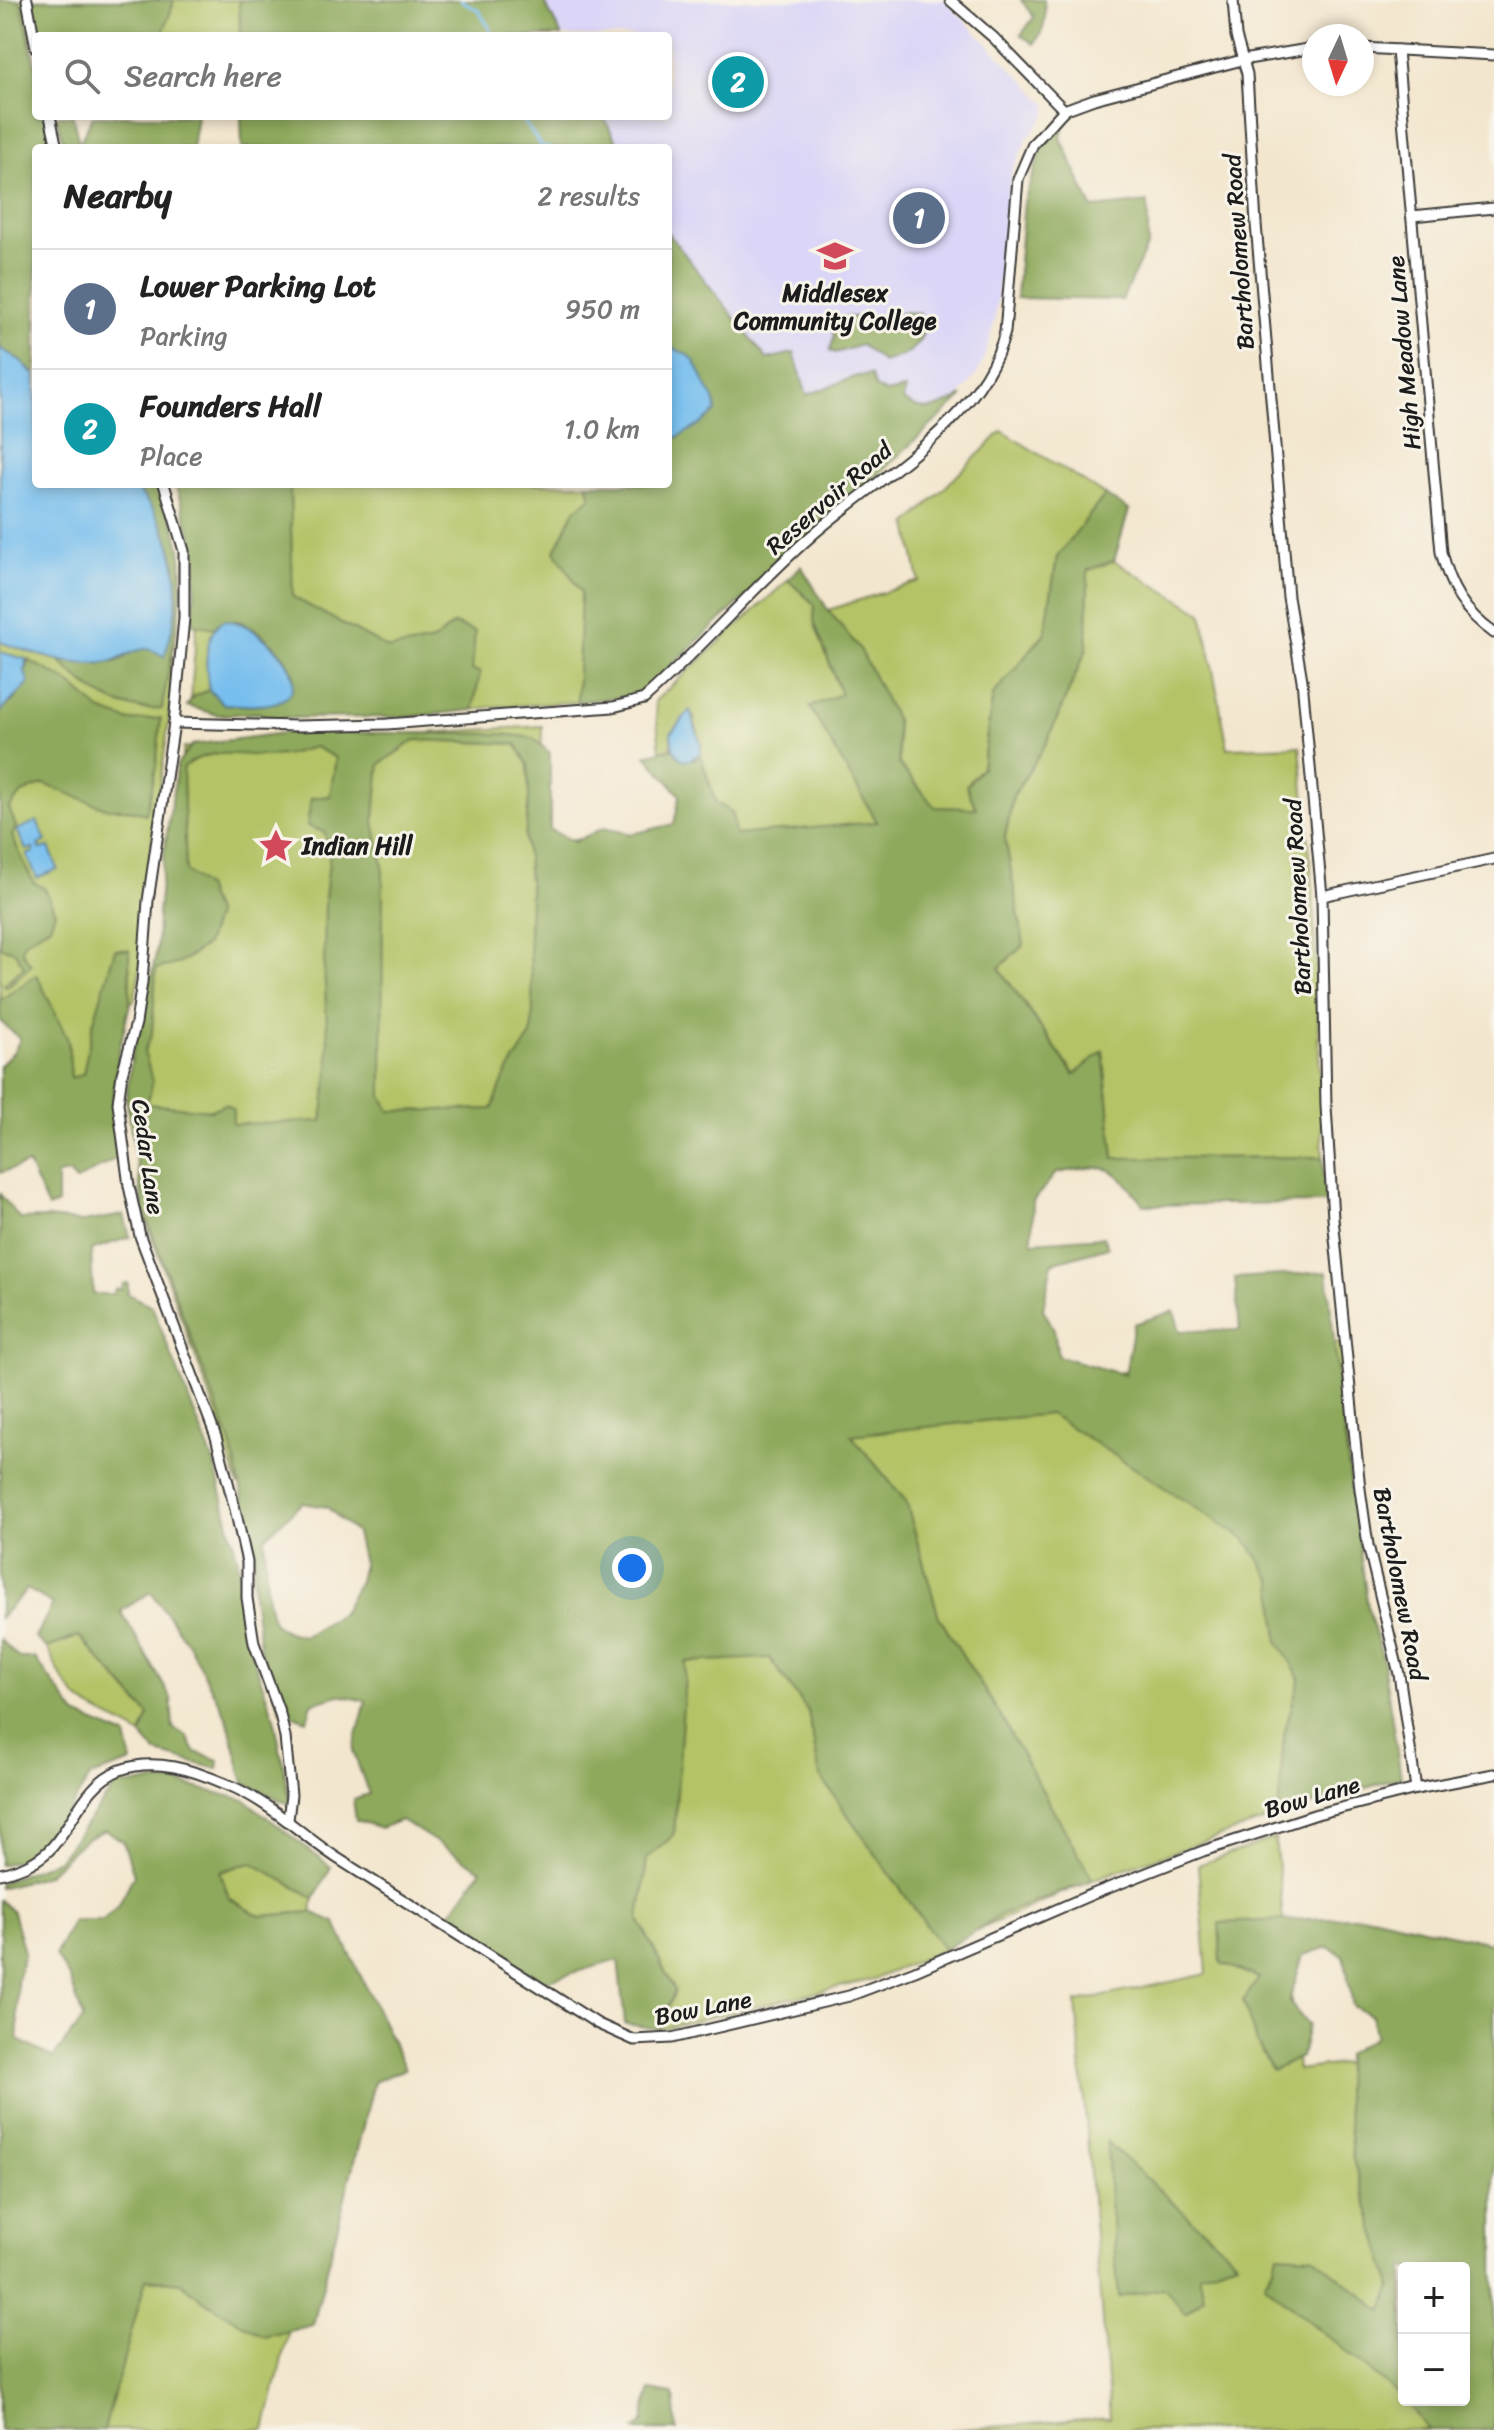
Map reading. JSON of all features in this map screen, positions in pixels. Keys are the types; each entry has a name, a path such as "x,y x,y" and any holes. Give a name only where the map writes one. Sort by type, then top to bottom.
{"street":[{"path":"27,0 33,32"},
{"path":"950,0 994,38 1064,110"},
{"name":"Bartholomew Road","path":"1233,0 1236,36 1247,74 1288,597 1303,693 1322,896 1326,1106 1333,1218 1360,1489 1368,1545 1399,1674 1416,1789"},
{"path":"1374,49 1494,55"},
{"name":"Reservoir Road","path":"174,723 297,726 387,724 613,707 644,699 810,537 939,432 978,391 997,356 1005,332 1018,179 1033,144 1064,110 1094,99 1242,60 1302,50"},
{"name":"High Meadow Lane","path":"1397,50 1441,552 1447,576 1458,599 1476,620 1494,633"},
{"path":"51,120 56,144"},
{"path":"1412,216 1494,208"},
{"name":"Cedar Lane","path":"165,488 184,551 186,572 174,723 148,901 136,1023 119,1090 121,1140 140,1236 216,1437 235,1509 247,1562 247,1598 254,1643 280,1714 285,1737 291,1795 288,1820"},
{"path":"1322,896 1494,859"},
{"name":"Bow Lane","path":"0,1874 19,1869 51,1848 90,1791 119,1771 153,1763 191,1771 228,1784 265,1803 345,1864 598,2024 634,2040 672,2038 849,1996 1203,1851 1317,1814 1416,1789 1494,1774"}],"shaded area":[{"name":"Middlesex Community College","path":"493,0 944,0 1047,104 1047,114 1027,139 1011,173 995,319 977,374 948,410 792,551 672,434 672,144 568,144 555,120 672,120 672,32 510,32"}],"green space":[{"path":"0,0 26,0 32,47 32,120 36,120 36,144 32,144 32,488 154,488 178,579 168,728 144,897 141,964 134,1001 130,1003 130,969 93,1024 84,1074 71,1079 68,1040 0,1020"},
{"path":"0,0 20,0 32,51 32,120 48,120 53,144 32,144 32,372 0,348"},
{"path":"30,0 173,0 163,32 40,32"},
{"path":"44,0 493,0 510,32 49,32"},
{"path":"239,0 543,0 560,32 240,32"},
{"path":"1021,0 1044,0 1044,23 1034,44 1021,35 1034,17"},
{"path":"57,120 74,120 79,144 64,144"},
{"path":"91,120 196,120 193,144 79,144"},
{"path":"241,120 605,120 618,144 242,144"},
{"path":"1063,126 1061,138 1092,208 1148,202 1148,244 1122,300 1016,298 1024,202 1043,145"},
{"path":"672,238 767,359 794,353 807,395 857,376 871,375 876,388 886,393 905,389 903,400 919,408 933,408 963,396 639,695 577,702 581,592 555,551 575,510 591,497 588,488 672,488"},
{"path":"906,312 920,314 925,326 915,347 905,354 883,362 861,345 836,353 830,351 834,337 832,328 844,317 889,317"},
{"path":"1002,431 1105,495 1057,557 1045,633 993,695 982,767 966,786 977,808 935,808 899,764 896,720 828,610 919,581 908,524"},
{"path":"672,486 708,499 577,696 577,702 473,710 474,704 274,710 190,707 204,540 184,488 672,488"},
{"path":"135,488 160,488 174,524 182,569 180,609 162,709 131,707 105,698 59,661 99,664 119,661 140,647 154,649 163,657 176,609 175,565 160,524"},
{"path":"176,488 290,488 293,597 389,649 433,641 454,624 475,632 472,670 480,672 473,710 406,717 274,718 258,713 218,715 187,706 194,696 209,690 224,704 267,704 285,695 294,676 271,642 244,623 231,621 214,628 192,624 195,548"},
{"path":"1105,495 1129,510 1114,561 1088,570 1087,648 1046,744 1013,796 1005,837 1024,945 999,968 1074,1075 1103,1051 1114,1158 1323,1157 1326,1203 1144,1205 1123,1180 1107,1169 1088,1168 1056,1173 1033,1201 1032,1242 1103,1237 1108,1247 1052,1263 1043,1309 1054,1329 1058,1356 1125,1375 1134,1324 1174,1311 1180,1331 1240,1330 1235,1278 1327,1272 1342,1418 1368,1608 1382,1656 1401,1777 1278,1816 1284,1734 1300,1678 1278,1641 1273,1581 1246,1540 1050,1414 851,1435 906,1501 939,1617 997,1710 1093,1880 1004,1913 944,1950 820,1776 808,1711 769,1658 686,1662 674,1835 647,1858 639,1920 675,1991 658,2029 625,2024 618,1960 541,1982 448,1917 481,1870 401,1820 381,1828 356,1820 353,1799 369,1794 353,1751 366,1701 339,1695 312,1703 307,1720 281,1711 261,1654 253,1594 255,1556 232,1447 145,1214 126,1099 132,1056 157,951 158,912 177,765 192,745 291,732 504,734 533,738 550,753 550,830 574,842 603,828 632,834 674,824 680,795 646,755 672,748 681,759 695,759 700,754 716,803 732,812 735,835 877,822 810,707 841,694 814,621 815,605 788,580 801,566 828,610 860,649 896,720 899,764 935,807 976,808 966,786 982,767 993,695 1045,633 1057,557","holes":["415,740 516,744 528,765 525,837 530,890 531,1035 505,1076 492,1109 390,1111 382,1096 383,866 374,822 380,764","315,747 336,758 330,796 311,798 307,826 324,832 330,851 325,898 324,967 329,1065 322,1121 233,1124 233,1109 225,1104 211,1110 147,1104 153,1081 144,1052 152,1034 156,969 180,963 206,945 216,915 205,887 186,871 183,768 194,760 219,754 283,755","302,1503 327,1507 356,1533 363,1564 359,1581 343,1612 304,1636 279,1627 269,1606 265,1537"]},
{"path":"1114,561 1202,613 1228,748 1300,746 1313,891 1323,1157 1125,1163 1114,1158 1103,1052 1075,1075 999,968 986,916 1025,1385 1341,1343 1351,1501 1278,1816 1094,1879 977,1930 916,1643 500,1453 238,1485 213,1405 143,1213 133,1121 184,748 542,726 540,840 734,835 732,812 716,803 700,754 701,745 693,715 690,711 671,733 672,748 660,751 655,701 788,580 815,605 814,621 841,695 811,707 878,822 1006,834 1013,796 1046,744 1087,648 1088,570"},
{"path":"26,659 66,680 100,710 130,721 161,718 156,768 146,814 108,809 44,784 22,793 9,808 16,827 12,836 33,882 45,889 55,912 50,926 24,942 22,952 31,965 7,987 4,984 24,966 14,951 0,947 0,712 17,697 28,662"},
{"path":"115,949 129,950 130,1003 119,1051 112,1105 118,1157 76,1181 69,1173 57,1175 57,1204 48,1208 28,1164 0,1173 0,1066 15,1050 20,1039 0,1021 0,1000 37,975 68,1040 71,1078 83,1074 93,1024"},
{"path":"0,1194 20,1219 83,1222 124,1215 130,1237 91,1250 93,1294 113,1294 115,1289 121,1290 123,1284 128,1283 128,1294 152,1306 214,1463 238,1561 241,1623 274,1717 291,1805 244,1783 227,1718 188,1644 151,1592 121,1611 171,1698 173,1728 187,1736 195,1752 219,1760 218,1769 157,1753 141,1735 149,1715 79,1636 47,1648 35,1638 53,1604 27,1589 0,1618"},
{"path":"79,1636 149,1715 141,1735 83,1703 65,1682 47,1648"},
{"path":"0,1639 19,1658 35,1658 76,1715 126,1736 132,1762 91,1776 55,1831 22,1859 0,1865"},
{"path":"769,1657 808,1711 820,1776 944,1950 874,1979 658,2029 675,1991 639,1920 647,1858 674,1835 685,1662"},
{"path":"170,1781 245,1800 331,1867 314,1898 251,1862 220,1872 229,1898 260,1916 311,1912 335,1922 405,2069 374,2082 313,2325 265,2337 204,2301 181,2282 146,2279 104,2430 0,2430 0,1900 13,1912 24,1952 17,1981 18,2040 53,2058 83,2018 70,1979 55,1955 73,1920 103,1920 118,1906 134,1875 123,1841 105,1830 84,1840 47,1875 0,1888 0,1883 58,1860 116,1785"},
{"path":"1275,1838 1298,2070 1369,2060 1398,2342 1398,2406 1412,2406 1428,2430 949,2430 1110,2418 1076,2002 1207,1974 1198,1865"},
{"path":"251,1862 314,1898 311,1912 260,1916 229,1898 220,1872"},
{"path":"1371,1916 1490,1943 1494,1937 1494,2430 1428,2430 1410,2406 1470,2406 1470,2262 1398,2262 1398,2394 1265,2285 1278,2254 1313,2256 1382,2311 1392,2287 1353,2160 1345,2093 1346,2054 1375,2037 1372,2016 1353,2006 1344,1955 1328,1947 1303,1955 1289,2002 1308,2025 1301,2057 1272,2071 1257,2043 1243,2001 1259,1978 1221,1963 1219,1923"},
{"path":"341,2109 265,2430 71,2430 101,2308"},
{"path":"1107,2142 1237,2261 1199,2274 1204,2297 1185,2313 1165,2288 1119,2297"},
{"path":"650,2390 674,2394 677,2430 635,2430 643,2422"}],"water":[{"path":"0,348 32,372 32,488 135,488 148,503 169,544 177,587 171,633 164,657 147,649 103,663 76,663 0,642"},
{"path":"672,348 695,362 713,397 716,412 672,440"},
{"path":"224,620 250,628 284,659 293,684 285,698 262,705 224,704 209,690 206,662 209,642 212,633"},
{"path":"0,652 26,659 25,672 29,683 0,712"},
{"path":"690,710 701,745 700,754 687,761 674,750 671,733"},
{"path":"37,821 46,841 38,845 40,849 49,847 58,869 37,878 27,855 34,852 33,848 26,850 17,830"}],"waterway":[{"path":"461,0 479,11 489,32"},
{"path":"523,120 540,144"}],"place":[{"name":"Founders Hall","path":"738,82"},
{"name":"Lower Parking Lot","path":"919,218"},
{"name":"Middlesex Community College","path":"835,256"},
{"name":"Indian Hill","path":"276,846"}]}
